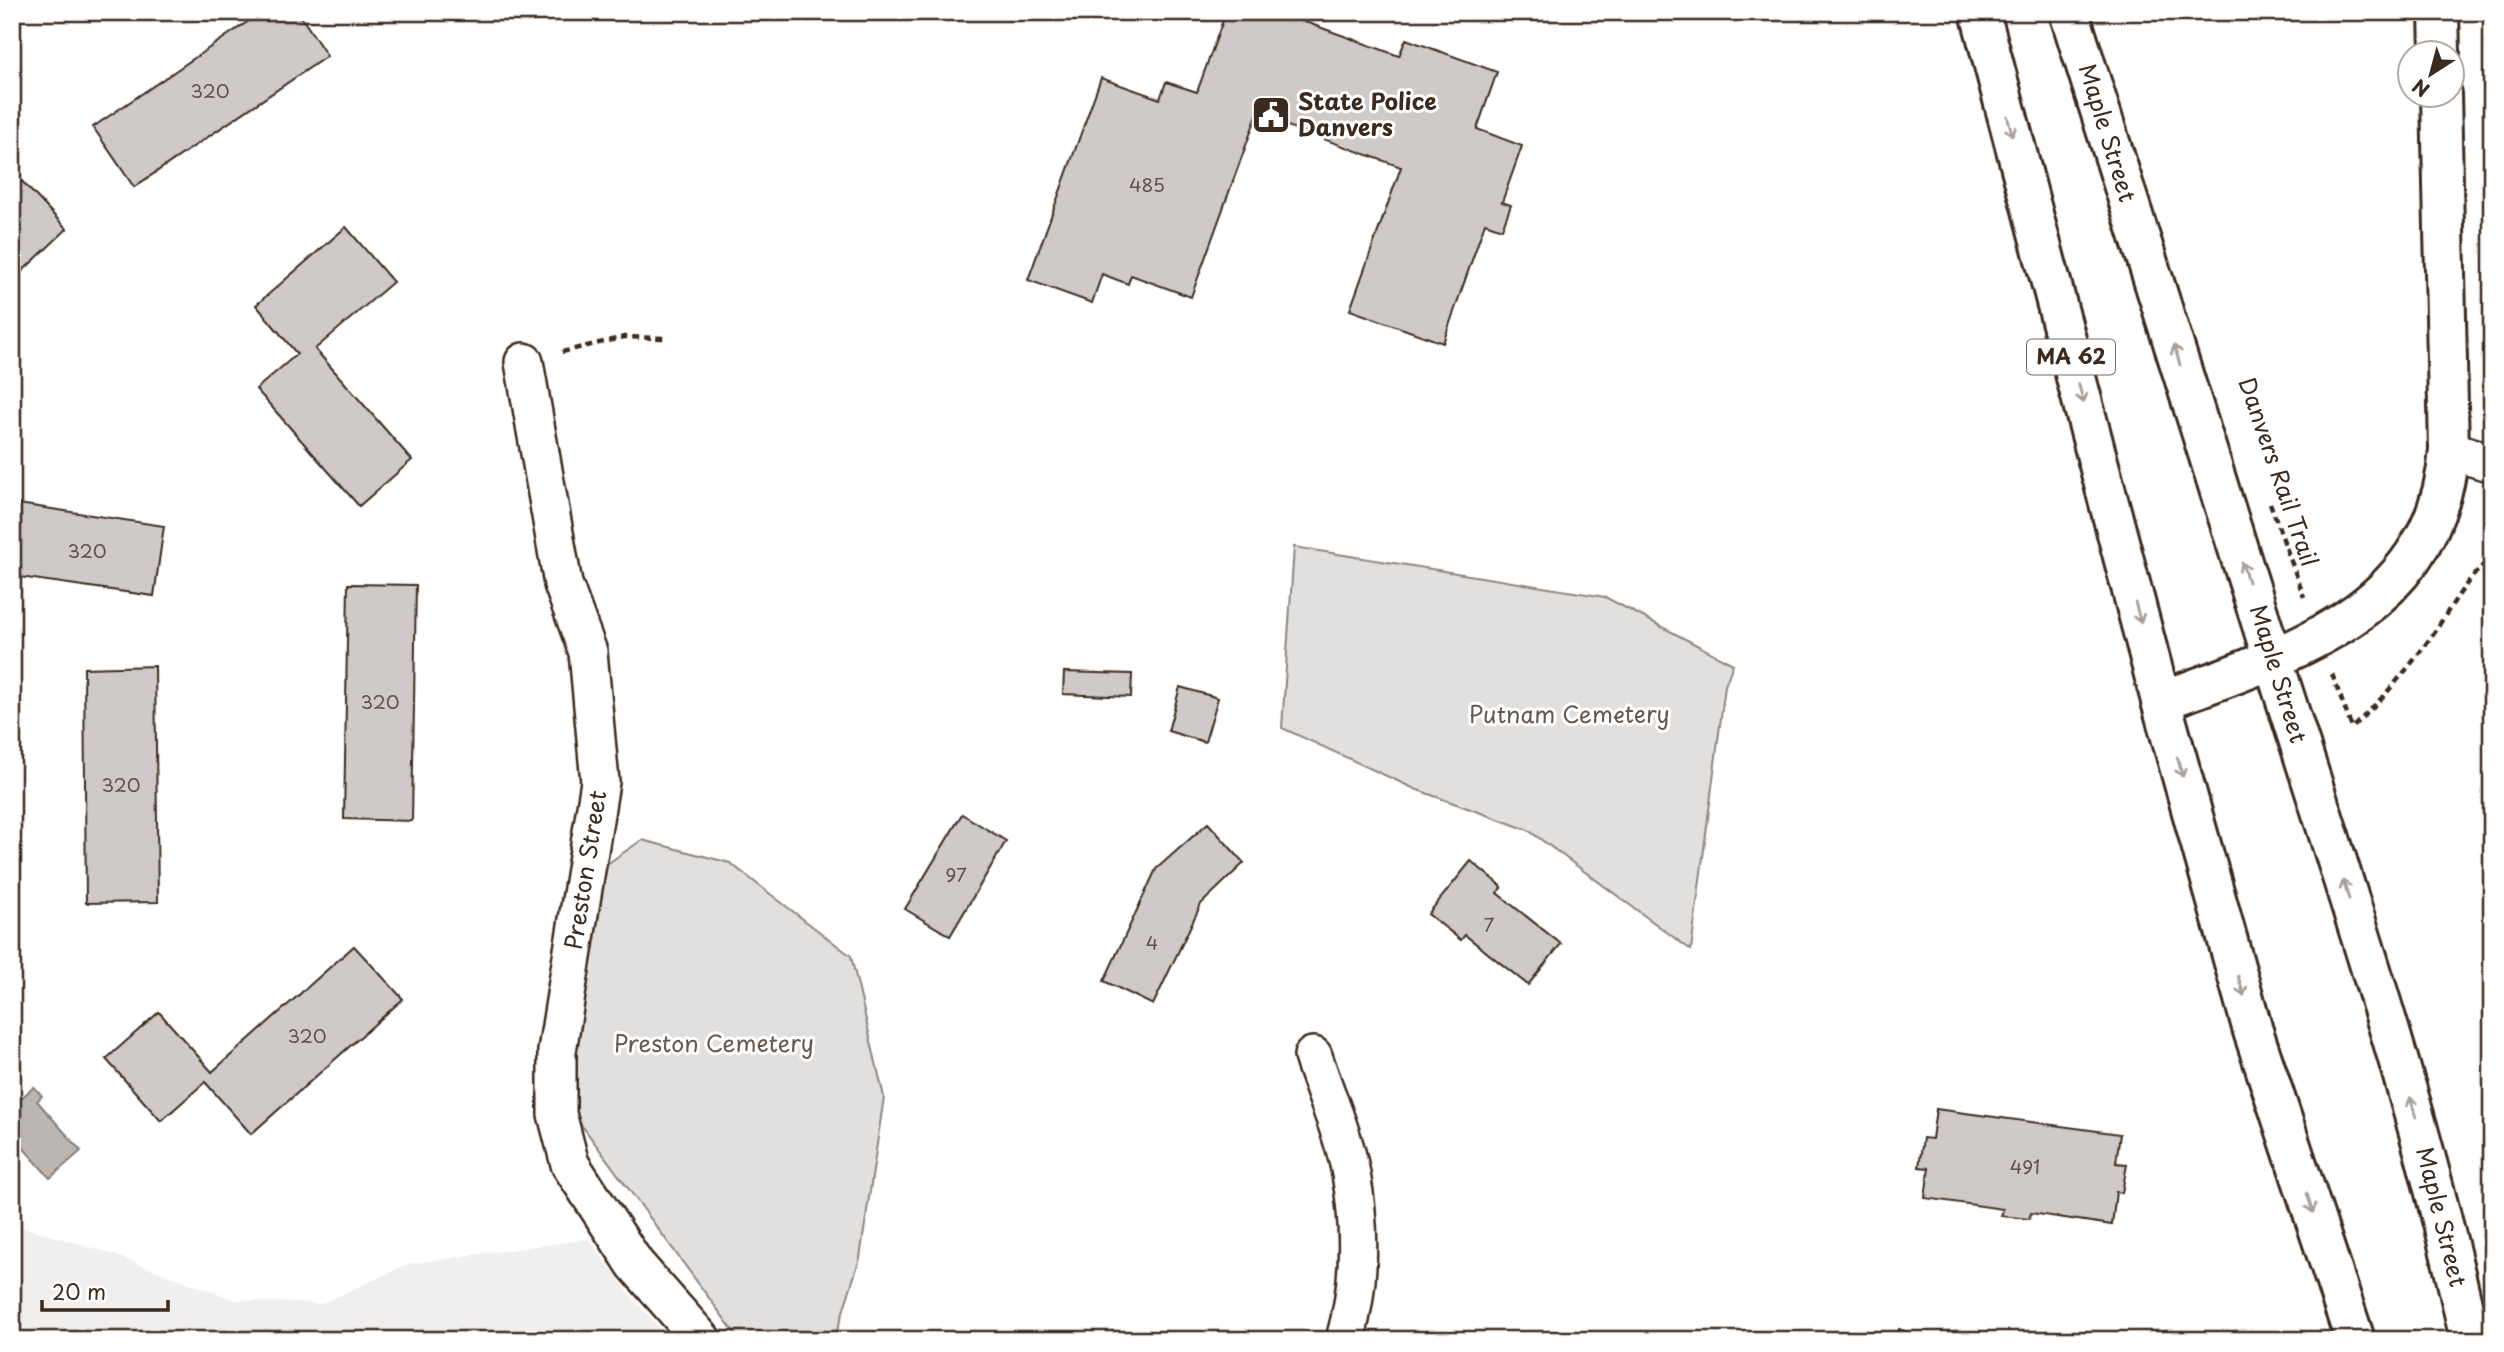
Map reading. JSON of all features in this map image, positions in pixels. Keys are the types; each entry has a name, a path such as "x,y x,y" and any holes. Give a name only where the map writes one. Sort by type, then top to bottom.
{"main road":[{"path":"1962,12 1998,80"},
{"name":"MA 62","path":"1980,12 2161,701 2253,1031 2355,1340"},
{"name":"Maple Street","path":"2069,12 2406,1084 2448,1232 2470,1340"},
{"path":"2439,12 2440,38"},
{"path":"2161,701 2273,660 2344,624 2379,595 2415,552 2437,507 2449,450 2441,108"}],"street":[{"name":"Preston Street","path":"523,362 563,584 588,652 600,782 558,1051 557,1114 570,1164 635,1264 702,1340"},
{"path":"2449,450 2492,463"},
{"path":"1313,1056 1351,1173 1358,1248 1357,1295 1345,1340"}],"path":[{"path":"523,362 624,337 664,338"},
{"name":"Danvers Rail Trail","path":"2269,500 2351,728 2391,690 2432,635 2471,575 2492,557"}],"shaded area":[{"path":"2482,12 2492,12 2492,300"},
{"path":"34,1087 42,1096 37,1101 81,1151 50,1178 12,1135 12,1106"},
{"path":"12,1224 103,1251 235,1300 321,1304 409,1264 589,1239 635,1301 671,1340 12,1340"}],"green space":[{"name":"Putnam Cemetery","path":"1294,547 1605,597 1733,664 1725,686 1691,950 1528,830 1415,789 1282,728"},
{"name":"Preston Cemetery","path":"642,840 730,863 851,956 884,1097 860,1258 834,1340 740,1340 541,1070 601,868"}],"building":[{"path":"262,12 298,12 327,56 134,187 93,127"},
{"path":"1226,12 1278,12 1399,56 1406,39 1497,72 1477,129 1522,146 1502,202 1511,205 1502,229 1485,223 1443,343 1350,310 1401,167 1257,115 1191,297 1131,275 1128,284 1102,274 1092,303 1028,280 1101,78 1160,99 1166,82 1197,92"},
{"path":"16,175 67,229 12,281 12,178"},
{"path":"346,227 393,282 315,349 412,460 359,506 256,389 297,354 256,305"},
{"path":"12,503 164,526 154,596 12,576"},
{"path":"348,584 416,585 412,821 344,819"},
{"path":"155,666 158,902 86,903 84,668"},
{"path":"1064,672 1132,674 1131,697 1063,694"},
{"path":"1180,687 1218,698 1205,742 1168,731"},
{"path":"962,814 1006,841 950,936 905,909"},
{"path":"1208,823 1244,863 1201,904 1153,1005 1104,981 1156,869"},
{"path":"1471,861 1502,887 1497,893 1561,944 1528,985 1465,935 1461,940 1428,914"},
{"path":"354,946 403,999 251,1134 205,1082 161,1121 106,1059 159,1012 212,1072"},
{"path":"1936,1109 2120,1134 2116,1163 2127,1164 2122,1193 2116,1192 2112,1225 2031,1213 2029,1219 2001,1216 2003,1209 1925,1198 1929,1168 1919,1167 1923,1138 1932,1139"},
{"path":"1899,1329 1925,1340 1895,1340"}],"place":[{"name":"State Police Danvers","path":"1271,115"}]}
